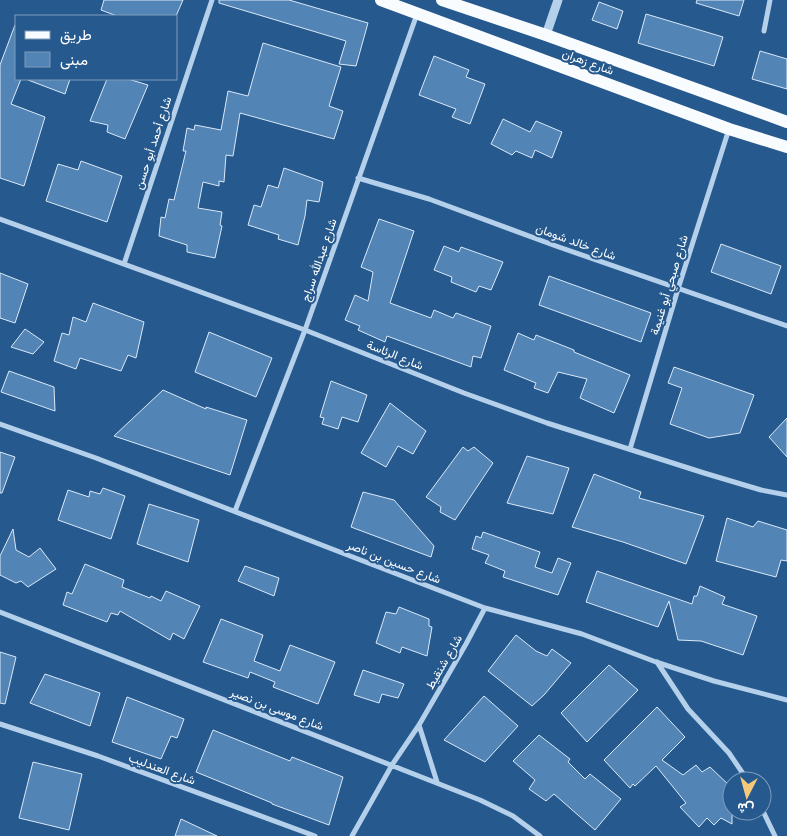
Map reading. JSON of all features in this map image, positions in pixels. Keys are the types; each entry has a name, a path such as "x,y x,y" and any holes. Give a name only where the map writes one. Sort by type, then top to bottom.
{"main road":[{"name":"شارع زهران","path":"381,0 729,129 787,147"},
{"name":"شارع زهران","path":"442,0 546,35 787,122"}],"street":[{"name":"شارع أحمد أبو حسن","path":"124,264 212,0"},
{"path":"546,35 558,0"},
{"path":"764,31 770,0"},
{"name":"شارع عبدالله سراج","path":"235,511 305,330 418,13"},
{"name":"شارع صبحي أبو غنيمة","path":"630,449 729,129"},
{"name":"شارع خالد شومان","path":"358,178 429,199 678,289 787,326"},
{"name":"شارع الرئاسة","path":"0,219 305,330 547,423 704,473 761,490 787,495"},
{"name":"شارع حسين بن ناصر","path":"0,424 96,458 485,608 582,634 656,662 714,681 787,700"},
{"name":"شارع شنقيط","path":"352,836 392,765 419,725 485,608"},
{"name":"شارع موسى بن نصير","path":"0,612 437,782 513,816 540,836"},
{"path":"656,662 688,709 729,753 741,771"},
{"name":"شارع العندليب","path":"0,724 98,756 315,836"},
{"path":"419,725 437,782"},
{"path":"768,821 775,836"}],"building":[{"path":"104,0 183,0 176,15 114,15 101,10"},
{"path":"219,0 289,0 368,23 356,66 339,64 346,41 219,3"},
{"path":"697,0 744,0 739,16 696,3"},
{"path":"599,2 623,11 617,29 592,20"},
{"path":"646,14 723,37 714,66 638,43"},
{"path":"15,25 15,80 21,80 11,104 45,117 24,186 0,178 0,65"},
{"path":"263,43 341,67 329,106 343,111 334,139 240,113 233,156 226,155 224,182 219,181 219,186 203,182 198,208 222,212 220,225 222,226 215,258 187,252 187,245 159,236 161,217 165,218 169,199 174,200 186,151 183,151 187,128 194,130 195,125 221,130 228,91 248,96"},
{"path":"760,51 787,59 787,89 752,79"},
{"path":"434,56 469,70 466,77 485,84 470,124 452,117 456,109 419,95"},
{"path":"28,80 70,80 65,94"},
{"path":"107,80 131,80 148,85 125,139 107,132 108,125 90,121"},
{"path":"503,119 530,132 536,121 562,132 552,158 535,150 532,158 516,151 512,155 491,144"},
{"path":"81,161 122,176 107,222 46,201 58,164 78,170"},
{"path":"284,168 323,182 319,202 307,200 298,245 278,239 279,235 248,225 254,205 261,207 268,185 278,188"},
{"path":"379,219 414,231 390,303 431,318 434,310 453,318 456,313 491,326 481,358 473,356 471,367 387,336 385,342 358,330 360,326 345,320 355,295 368,301 373,272 361,267"},
{"path":"721,244 781,266 771,294 711,272"},
{"path":"444,246 459,252 461,247 503,262 491,290 479,286 476,292 451,282 452,277 434,270"},
{"path":"0,273 28,284 15,323 0,318"},
{"path":"549,276 651,313 641,342 539,305"},
{"path":"93,303 144,322 136,358 128,355 121,371 80,358 76,369 54,361 62,333 69,335 73,317 86,322"},
{"path":"25,329 44,342 33,354 11,347"},
{"path":"209,332 272,358 256,397 195,372"},
{"path":"518,333 534,340 536,335 630,375 614,413 580,398 587,379 558,372 548,393 534,388 536,383 504,370"},
{"path":"674,367 754,395 740,433 709,438 670,424 682,388 668,383"},
{"path":"9,371 54,387 55,411 1,392"},
{"path":"331,381 367,395 358,422 342,417 338,429 322,424 324,418 320,417"},
{"path":"163,390 206,409 206,407 247,420 230,475 114,436"},
{"path":"390,403 426,431 413,454 398,446 386,467 361,453"},
{"path":"787,418 787,457 769,437"},
{"path":"463,447 468,451 474,447 493,463 455,520 440,512 441,507 426,497"},
{"path":"0,452 15,457 2,493 0,493"},
{"path":"527,456 569,468 553,514 507,503"},
{"path":"594,474 641,492 639,498 704,516 686,564 572,527"},
{"path":"103,488 125,496 111,539 58,520 68,490 89,497 90,491 100,494"},
{"path":"363,492 394,500 434,546 431,557 351,527"},
{"path":"149,504 199,520 188,562 137,544"},
{"path":"727,518 753,527 758,521 787,530 787,561 781,560 776,577 716,561"},
{"path":"13,529 16,550 29,557 40,548 56,569 28,587 21,581 16,583 0,575 0,556"},
{"path":"483,532 540,552 535,567 552,573 558,558 571,563 558,595 503,577 505,571 485,563 489,555 472,549 476,536 481,538"},
{"path":"85,564 124,580 122,587 150,598 151,596 161,601 166,591 200,606 184,639 173,633 170,640 120,611 118,615 111,613 107,622 63,605 67,592 72,594"},
{"path":"245,566 279,578 274,596 238,581"},
{"path":"597,571 692,604 700,586 725,597 722,604 757,616 743,655 701,641 678,640 669,601 658,627 586,602"},
{"path":"399,607 429,619 429,626 432,627 427,656 402,647 400,653 376,643 386,612 396,614"},
{"path":"221,619 263,635 254,661 280,671 290,645 335,662 318,704 273,687 275,682 250,672 248,678 203,662"},
{"path":"516,635 536,651 547,656 552,649 571,663 532,706 488,671"},
{"path":"0,652 16,657 5,704 0,703"},
{"path":"609,665 638,690 587,742 561,713"},
{"path":"363,670 404,684 398,698 382,694 379,703 354,695"},
{"path":"45,674 100,693 90,726 30,703"},
{"path":"484,696 518,726 485,762 444,740"},
{"path":"127,697 184,719 177,738 171,736 161,759 112,742"},
{"path":"657,707 685,737 662,760 683,775 696,765 702,772 710,767 722,778 722,819 714,825 707,818 699,827 680,807 686,803 656,766 635,786 633,784 630,788 604,760"},
{"path":"213,730 290,761 292,757 343,777 329,825 272,804 196,772"},
{"path":"539,735 570,759 568,762 585,779 590,774 621,799 595,830 554,794 546,801 529,789 535,780 513,761"},
{"path":"33,762 82,774 69,830 19,818"},
{"path":"181,819 217,836 175,836"}]}
